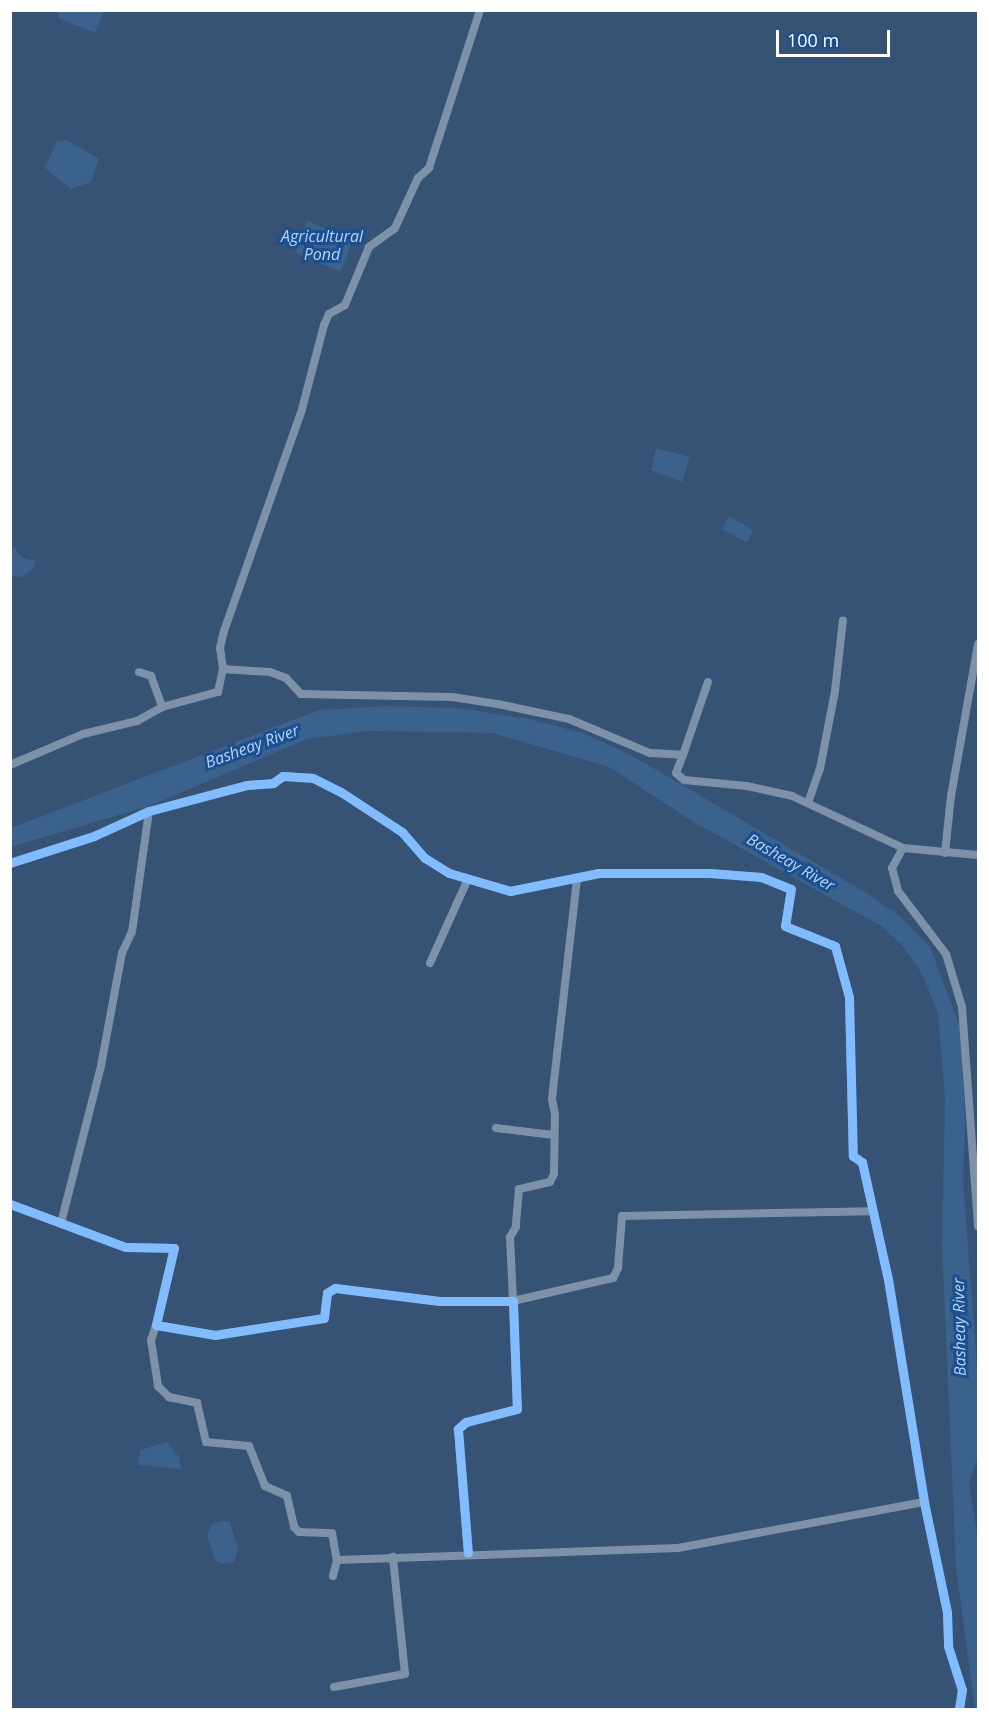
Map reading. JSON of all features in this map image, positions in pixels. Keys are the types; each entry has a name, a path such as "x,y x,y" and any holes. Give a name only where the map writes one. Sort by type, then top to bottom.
{"street":[{"path":"10,765 83,734 137,721 162,707 218,692 223,669 220,648 224,631 302,409 324,325 329,314 345,305 369,247 395,228 418,178 429,168 480,10"},
{"path":"808,803 820,769 835,691 843,620"},
{"path":"945,853 951,796 978,644"},
{"path":"223,669 270,672 286,678 301,693 452,697 498,704 569,719 650,753 683,755"},
{"path":"139,672 151,676 162,707"},
{"path":"708,682 683,755 678,778 747,786 808,803 903,848 978,855"},
{"path":"10,863 94,836 149,811 248,785 273,783 283,776 313,778 402,832 425,858 468,879 510,891 599,873 710,873 762,877 791,890 785,926 835,946 849,997 849,1097 853,1156 862,1162 888,1279 924,1502 947,1612 948,1646 962,1690 959,1710"},
{"path":"62,1223 98,1078 123,953 132,932 149,811"},
{"path":"903,848 892,868 898,891 946,954 962,1007 978,1226"},
{"path":"430,963 468,879"},
{"path":"468,1553 458,1429 466,1422 517,1409 510,1237 516,1227 519,1189 552,1179 554,1135 552,1099 556,1043 577,879"},
{"path":"496,1128 554,1135"},
{"path":"12,1207 125,1247 174,1248 151,1340 158,1386 170,1397 197,1403 206,1442 249,1446 266,1486 287,1496 294,1527 299,1532 332,1533 336,1560 333,1576"},
{"path":"156,1325 215,1335 324,1318 327,1293 335,1288 439,1301 513,1301 613,1278 618,1268 622,1216 873,1211"},
{"path":"336,1560 468,1553 678,1548 924,1502"},
{"path":"334,1687 405,1674 393,1557"}],"water":[{"path":"59,10 104,11 95,33 58,18"},
{"path":"67,140 99,159 91,182 71,189 45,168 57,141"},
{"name":"Agricultural Pond","path":"308,221 344,237 351,244 341,272 295,253"},
{"path":"656,448 690,457 682,482 651,470"},
{"path":"729,516 753,530 747,543 722,529"},
{"path":"11,544 23,558 36,561 33,569 21,577 11,576"},
{"name":"Basheay River","path":"386,706 458,708 528,719 583,733 631,755 863,891 901,917 930,947 961,1030 965,1124 963,1179 978,1380 978,1455 969,1483 978,1539 978,1709 975,1709 956,1568 942,1245 945,1099 938,1014 922,974 903,946 881,926 692,821 609,767 493,733 369,731 307,739 152,805 11,847 11,828 319,710"},
{"path":"167,1442 179,1457 181,1469 138,1465 140,1450"},
{"path":"222,1521 230,1522 238,1549 234,1562 221,1564 215,1560 207,1535 212,1524"}],"cycle path":[{"path":"10,863 94,836 149,811 247,785 273,783 283,776 313,778 341,792 402,832 425,858 449,873 510,891 599,873 709,873 761,877 791,889 785,926 835,946 849,997 853,1156 862,1162 888,1279 924,1502 947,1612 948,1646 962,1690 959,1710"},
{"path":"10,1204 125,1247 174,1248 156,1325 215,1335 324,1318 327,1293 335,1288 439,1301 513,1301 517,1409 466,1422 458,1429 468,1553"}]}
